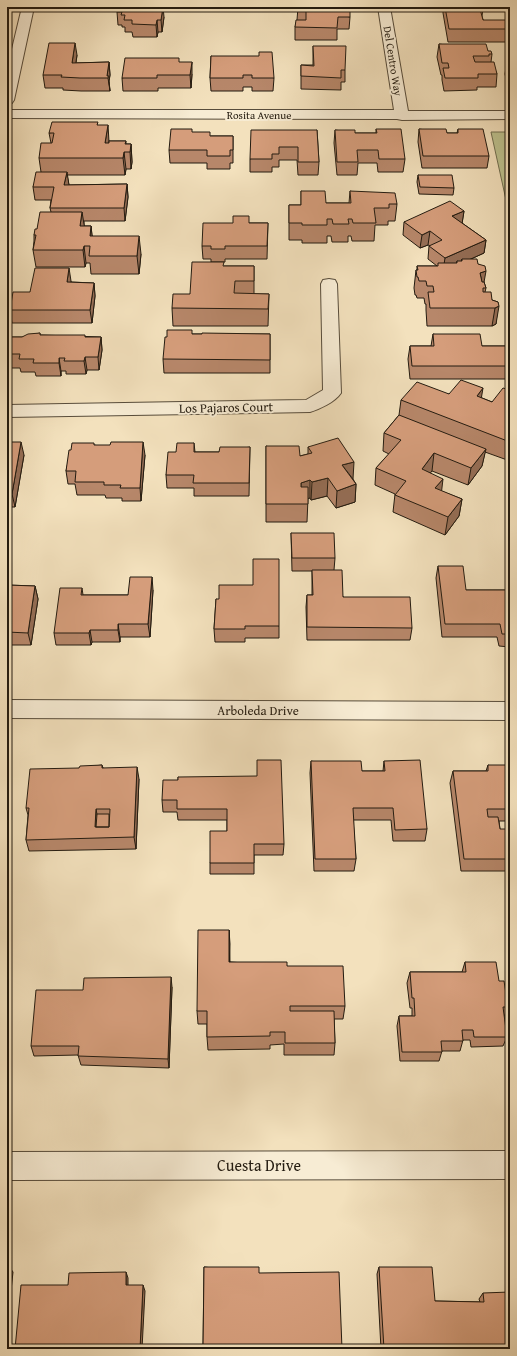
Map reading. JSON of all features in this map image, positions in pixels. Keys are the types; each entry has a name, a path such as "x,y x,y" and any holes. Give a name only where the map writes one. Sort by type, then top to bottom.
{"street":[{"path":"7,100 28,7"},
{"name":"Del Centro Way","path":"384,7 402,116"},
{"name":"Rosita Avenue","path":"7,114 402,116 510,115"},
{"name":"Los Pajaros Court","path":"7,411 310,406 332,393 329,284"},
{"name":"Arboleda Drive","path":"7,709 510,711"},
{"name":"Cuesta Drive","path":"7,1166 510,1165"}],"green space":[{"path":"491,132 510,132 510,218"}],"building":[{"path":"118,7 163,7 161,20 157,20 156,25 132,24 132,20 124,20 125,15 121,15 122,12 117,12"},
{"path":"298,7 350,7 350,17 338,17 337,28 295,27 296,20 306,20 306,8"},
{"path":"445,7 482,7 483,9 480,9 483,20 507,20 509,29 449,29"},
{"path":"49,43 75,43 72,63 109,62 108,78 80,78 61,77 62,75 43,75"},
{"path":"439,44 486,44 488,51 491,51 492,54 489,54 489,56 473,56 475,62 494,62 497,74 478,74 478,78 445,78 443,68 449,68 448,63 442,63"},
{"path":"313,46 346,46 345,70 341,70 341,78 301,76 301,65 314,66"},
{"path":"259,52 272,52 274,78 252,78 252,75 243,75 243,78 210,78 211,56 259,56"},
{"path":"125,58 179,58 179,62 192,62 190,75 157,75 157,78 122,78"},
{"path":"507,62 510,62 510,75"},
{"path":"52,122 98,122 97,125 108,125 105,143 109,143 109,141 126,141 125,144 131,144 130,152 124,152 123,158 39,158 41,143 52,143 54,133 49,133"},
{"path":"171,129 192,129 192,132 210,132 210,136 233,136 233,150 230,150 230,156 207,156 207,150 169,150"},
{"path":"376,129 401,129 405,159 379,159 378,150 357,150 358,162 337,162 335,130 355,130 355,133 377,133"},
{"path":"419,129 446,129 447,133 458,133 458,129 483,129 489,156 423,156"},
{"path":"251,130 317,130 319,162 298,162 298,147 279,147 279,154 272,154 272,159 250,159"},
{"path":"36,172 67,172 64,185 127,184 124,208 50,208 54,187 33,187"},
{"path":"418,175 452,175 454,188 420,187"},
{"path":"301,191 325,191 326,203 351,203 350,191 395,193 397,204 389,204 389,208 374,208 376,223 353,223 352,219 348,219 349,224 333,224 332,219 327,219 327,225 302,225 302,223 289,223 289,205 301,205"},
{"path":"450,201 464,211 452,216 486,240 445,258 429,246 442,240 430,231 422,235 404,222"},
{"path":"40,212 82,212 80,226 91,226 90,236 139,236 137,256 89,256 90,246 84,246 83,250 33,250 36,235 34,235 35,229 37,229"},
{"path":"233,216 249,216 249,223 268,223 267,246 225,246 225,249 211,249 211,246 202,246 203,223 233,223"},
{"path":"462,259 477,259 478,264 485,266 486,271 480,273 482,282 484,282 486,288 483,288 483,292 491,292 492,300 498,302 499,306 495,308 430,308 428,292 434,292 433,286 427,286 426,281 419,281 416,270 418,270 417,266 438,266 438,263 457,263 457,261 462,261"},
{"path":"192,262 224,262 223,266 254,266 254,281 235,281 234,293 269,294 268,309 172,308 173,294 190,294"},
{"path":"35,268 69,268 67,282 94,283 90,310 10,310 13,292 30,292"},
{"path":"167,330 192,330 192,334 270,334 270,360 163,359"},
{"path":"40,333 40,335 85,335 85,337 101,337 98,357 85,357 84,361 64,361 65,358 59,358 59,363 33,363 34,359 19,359 20,354 7,354 7,337 22,337 28,334"},
{"path":"433,334 480,334 482,346 510,346 510,366 412,366 410,346 434,346"},
{"path":"461,380 483,388 477,396 492,402 503,388 510,390 510,442 401,400 417,382 449,394"},
{"path":"399,415 486,449 471,468 434,453 422,469 443,479 435,488 462,499 448,517 395,495 406,481 376,468 401,440 384,433"},
{"path":"338,438 354,462 342,465 356,484 337,491 328,478 312,482 310,480 301,483 301,487 308,487 308,504 266,504 266,446 299,446 300,456 312,453 308,447"},
{"path":"7,442 21,442 12,494 7,494"},
{"path":"111,442 143,442 140,488 120,488 121,485 104,485 104,482 75,482 76,471 66,471 69,450 71,450 72,443 110,445"},
{"path":"177,443 194,443 194,452 219,452 220,447 250,447 249,483 193,483 194,475 166,475 168,452 176,452"},
{"path":"291,533 334,533 335,558 292,558"},
{"path":"253,559 279,559 279,626 245,626 245,629 214,629 216,599 219,599 219,585 253,585"},
{"path":"438,566 463,566 466,590 510,590 510,634 502,634 500,624 445,624"},
{"path":"312,570 342,570 343,597 410,597 412,628 307,627 307,595 313,595"},
{"path":"130,577 152,577 148,624 118,624 118,630 90,630 89,633 54,633 60,588 82,588 81,595 128,595"},
{"path":"7,585 35,586 28,633 7,632"},
{"path":"257,760 281,760 284,844 254,844 254,863 210,863 210,831 227,831 227,809 177,809 177,800 162,800 163,780 178,780 178,777 257,776"},
{"path":"420,760 427,829 395,830 393,808 353,808 356,859 315,859 311,761 361,761 362,771 385,771 384,761"},
{"path":"102,765 102,768 137,767 134,837 26,840 29,808 26,808 30,769 79,768 80,766","holes":["96,809 110,809 109,827 95,827"]},
{"path":"488,765 507,765 508,771 510,771 510,809 487,809 488,817 498,817 500,829 506,829 510,859 464,859 453,771 488,771"},
{"path":"97,814 109,814 109,827 96,827"},
{"path":"198,930 229,930 229,962 287,962 287,966 343,966 345,1006 290,1006 290,1011 334,1011 335,1043 285,1043 285,1032 270,1032 270,1036 207,1037 207,1011 197,1011"},
{"path":"465,962 496,962 499,981 504,981 508,1007 503,1007 507,1037 474,1037 473,1030 462,1030 463,1041 441,1041 442,1052 402,1052 399,1016 415,1016 410,972 466,972"},
{"path":"171,977 168,1059 78,1056 79,1046 31,1046 36,990 83,990 84,978"},
{"path":"204,1267 259,1267 259,1273 339,1272 342,1349 271,1349 271,1347 203,1348"},
{"path":"379,1267 432,1267 435,1301 484,1302 483,1293 510,1292 510,1349 384,1349"},
{"path":"126,1272 126,1285 143,1285 140,1349 15,1349 21,1285 68,1285 69,1273"}]}
